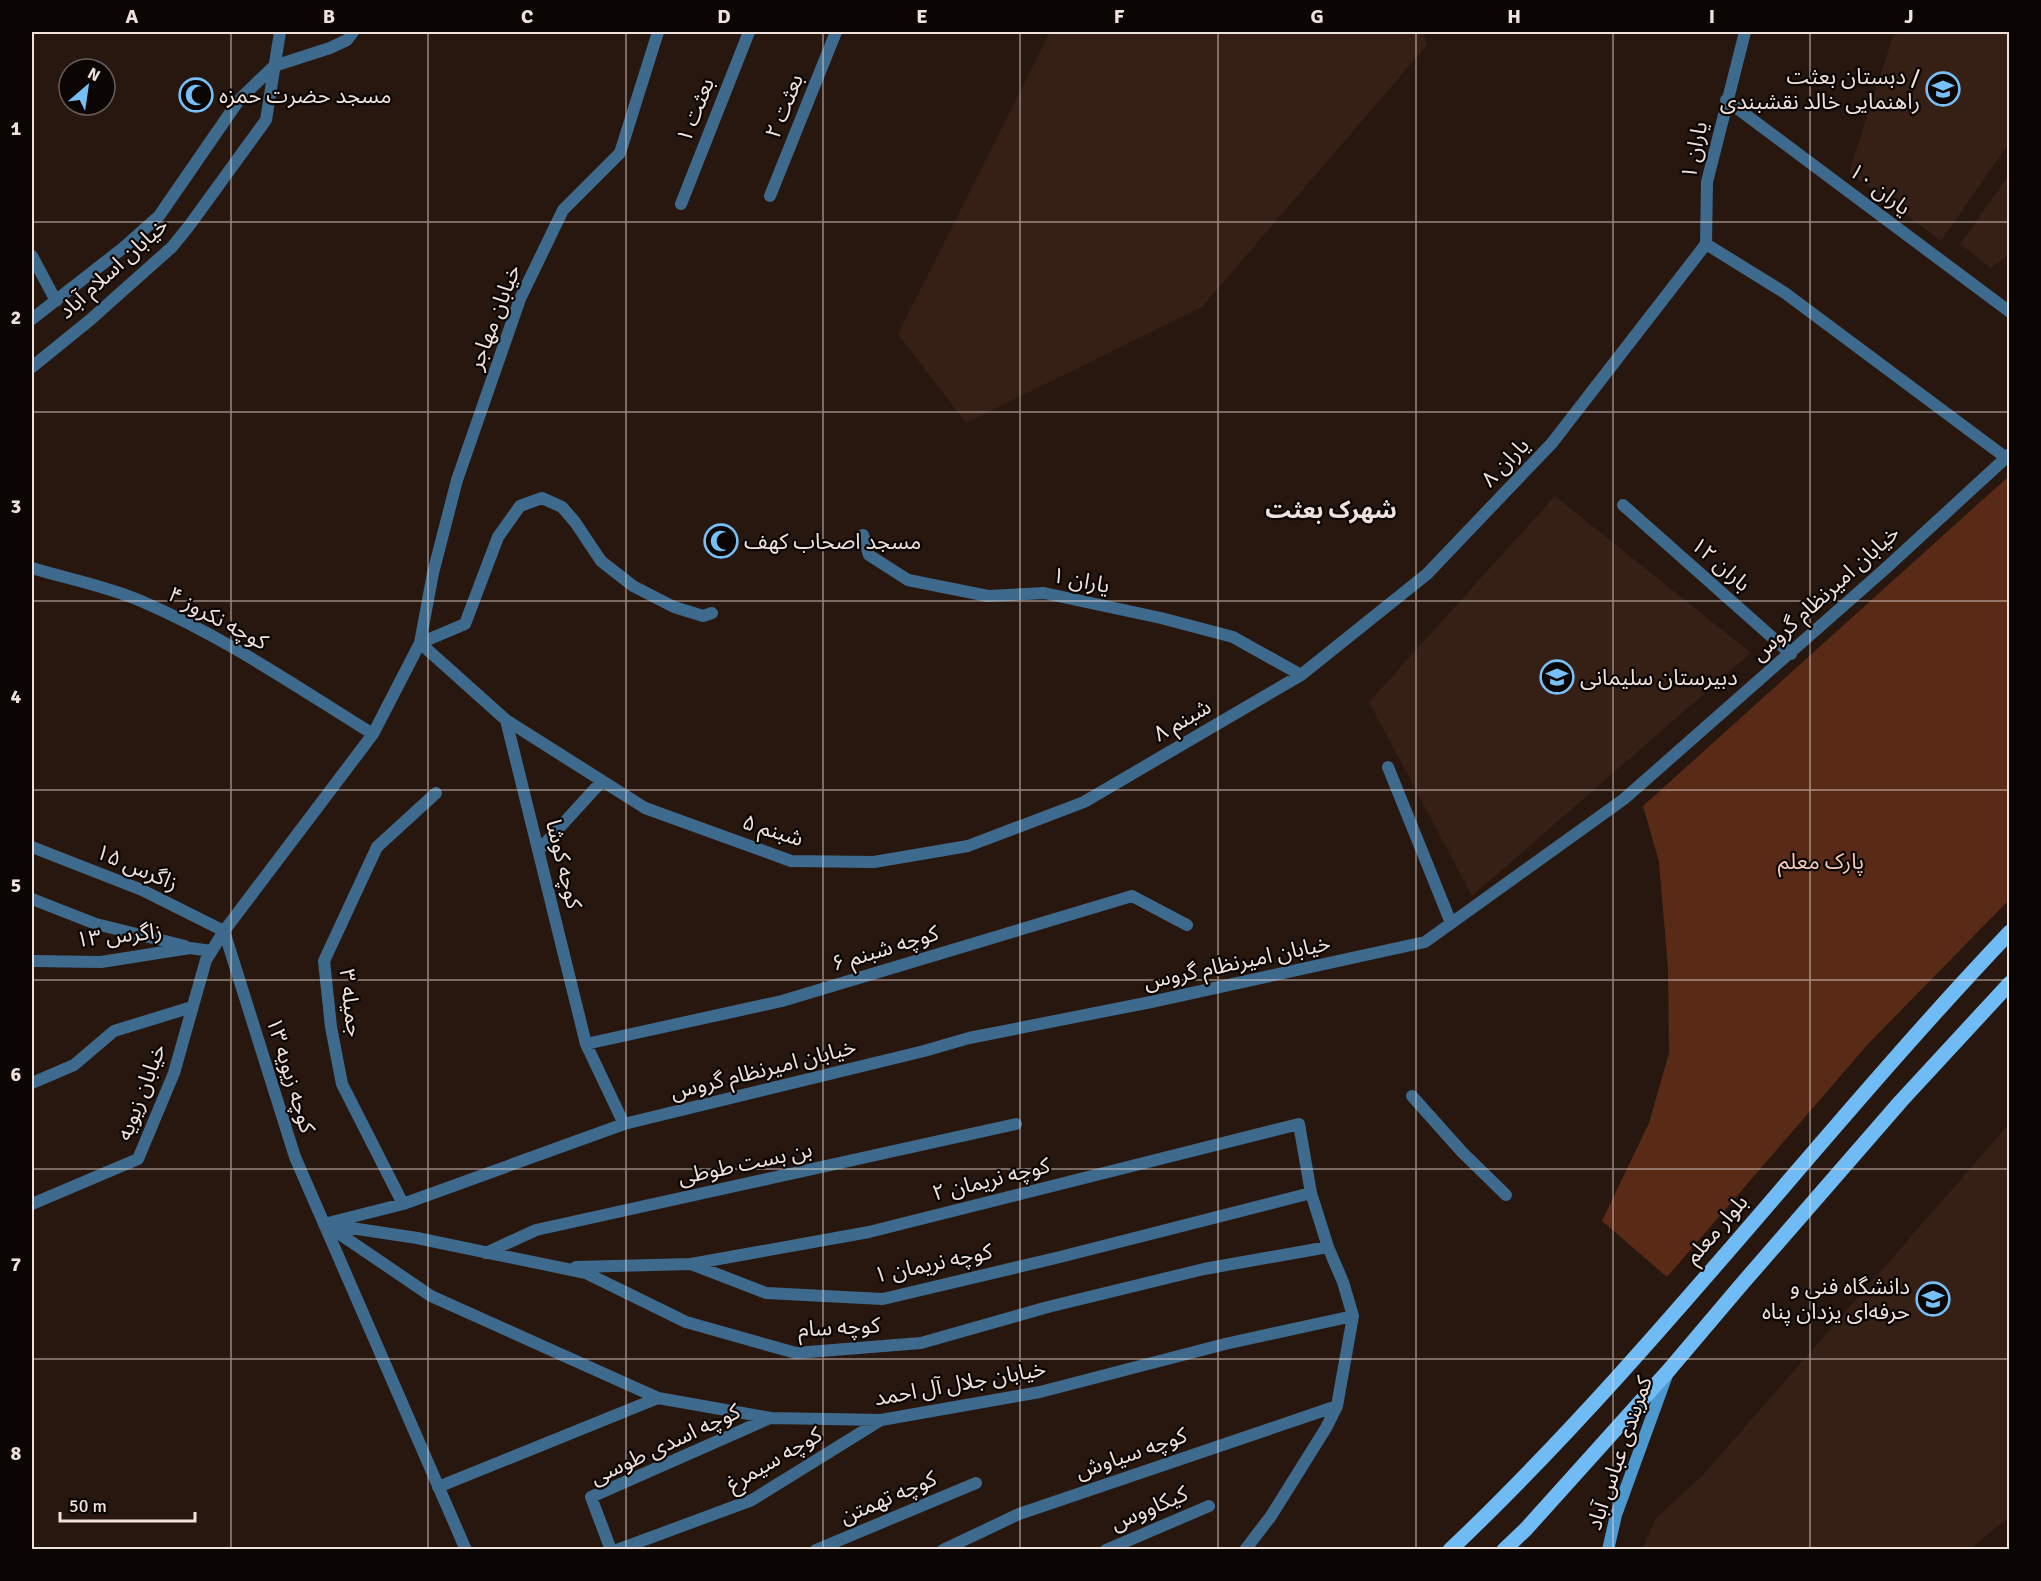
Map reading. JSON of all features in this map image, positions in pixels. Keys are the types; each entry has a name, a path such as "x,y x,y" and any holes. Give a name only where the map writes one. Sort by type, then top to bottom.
{"main road":[{"name":"بلوار معلم","path":"1450,1550 1500,1502 1641,1351 1872,1082 1944,1001 2010,932"},
{"path":"1504,1550 1526,1529 1669,1370 1901,1101 2010,983"},
{"name":"کمربندی عباس آباد","path":"1608,1550 1616,1515 1669,1370"}],"street":[{"name":"خیابان اسلام آباد","path":"32,367 90,320 172,247 266,120 280,32"},
{"path":"274,66 330,48 347,40 353,32"},
{"name":"خیابان مهاجر","path":"420,643 434,573 458,480 520,299 563,210 620,153 658,32"},
{"name":"بعثت ۱","path":"681,204 749,32"},
{"name":"بعثت ۲","path":"770,196 836,32"},
{"name":"یاران ۱","path":"1706,244 1707,182 1745,32"},
{"name":"خیابان اسلام آباد","path":"32,319 123,248 159,216 239,100 274,66"},
{"name":"یاران ۱۰","path":"1726,100 2010,312"},
{"path":"1706,244 1785,293 2007,456"},
{"name":"یاران ۸","path":"1301,675 1427,574 1552,443 1706,244"},
{"path":"32,256 56,301"},
{"name":"خیابان امیرنظام گروس","path":"324,1224 403,1204 624,1124 969,1038 1162,1000 1425,942 1624,799 1791,654 2007,456"},
{"path":"224,931 373,734 420,643 465,624 498,537 520,506 542,498 562,507 601,561 633,586 674,607 703,616 712,613"},
{"name":"باران ۱۲","path":"1623,506 1791,654"},
{"name":"یاران ۱","path":"863,535 869,555 908,580 988,596 1044,593 1161,618 1233,637 1301,675"},
{"name":"کوچه نکروز ۴","path":"32,568 111,590 141,601 208,633 373,734"},
{"path":"420,643 506,720"},
{"name":"شبنم ۸","path":"1084,801 1301,675"},
{"name":"شبنم ۵","path":"506,720 645,808 791,861 874,862 968,846 1084,801"},
{"name":"کوچه کوشا","path":"506,720 586,1044 624,1124"},
{"path":"1388,767 1451,923"},
{"path":"539,849 602,781"},
{"name":"جمیله ۳","path":"403,1204 342,1084 324,961 377,847 436,793"},
{"name":"زاگرس ۱۵","path":"32,847 142,890 224,931"},
{"name":"کوچه شبنم ۶","path":"586,1044 782,1001 1132,896 1187,925"},
{"path":"32,898 96,924 190,948"},
{"name":"خیابان زیویه","path":"32,1204 138,1159 174,1072 206,960 224,931"},
{"name":"کوچه زیویه ۱۳","path":"224,931 295,1157 465,1550"},
{"name":"زاگرس ۱۳","path":"32,961 101,962 190,948 211,951"},
{"path":"32,1083 74,1065 114,1031 192,1007"},
{"path":"1412,1095 1462,1152 1506,1195"},
{"name":"بن بست طوطی","path":"486,1252 536,1230 1016,1124"},
{"name":"کوچه نریمان ۲","path":"690,1264 869,1232 1299,1124 1311,1193"},
{"path":"1245,1550 1278,1506 1337,1406 1353,1316 1311,1193"},
{"name":"کوچه نریمان ۱","path":"560,1268 690,1264 766,1293 883,1299 1311,1193"},
{"name":"کوچه سام","path":"324,1224 417,1238 586,1274 686,1322 796,1353 921,1342 1048,1307 1204,1269 1328,1247"},
{"name":"خیابان جلال آل احمد","path":"324,1224 431,1296 658,1398 771,1418 881,1420 1040,1392 1225,1344 1353,1316"},
{"path":"438,1487 658,1398"},
{"name":"کوچه سیاوش","path":"943,1550 1019,1514 1337,1406"},
{"name":"کوچه اسدی طوسی","path":"611,1550 591,1497 771,1418"},
{"name":"کوچه سیمرغ","path":"617,1550 752,1500 881,1420"},
{"name":"کوچه تهمتن","path":"819,1549 976,1483"},
{"name":"کیکاووس","path":"1106,1550 1209,1506"}],"shaded area":[{"path":"1050,32 1423,32 1427,45 1202,307 966,423 898,334"},
{"name":"دبستان بعثت / راهنمایی خالد نقشبندی","path":"1900,32 2009,32 2009,143 1941,241 1849,172 1893,36"},
{"path":"2009,175 2009,254 1991,268 1960,244"},
{"name":"دبیرستان سلیمانی","path":"1555,496 1751,653 1472,896 1369,702"},
{"name":"دانشگاه فنی و حرفه‌ای یزدان پناه","path":"2009,1124 2009,1517 1970,1549 1642,1549 1656,1518 1704,1474"}],"green space":[{"name":"پارک معلم","path":"2009,476 2009,900 1868,1044 1667,1277 1602,1221 1649,1123 1669,1053 1668,968 1659,862 1643,806"}],"place":[{"name":"دبستان بعثت / راهنمایی خالد نقشبندی","path":"1943,89"},
{"name":"مسجد حضرت حمزه","path":"196,95"},
{"name":"مسجد اصحاب کهف","path":"721,541"},
{"name":"دبیرستان سلیمانی","path":"1557,677"},
{"name":"دانشگاه فنی و حرفه‌ای یزدان پناه","path":"1933,1299"}],"district":[{"name":"شهرک بعثت","path":"1331,510"}]}
